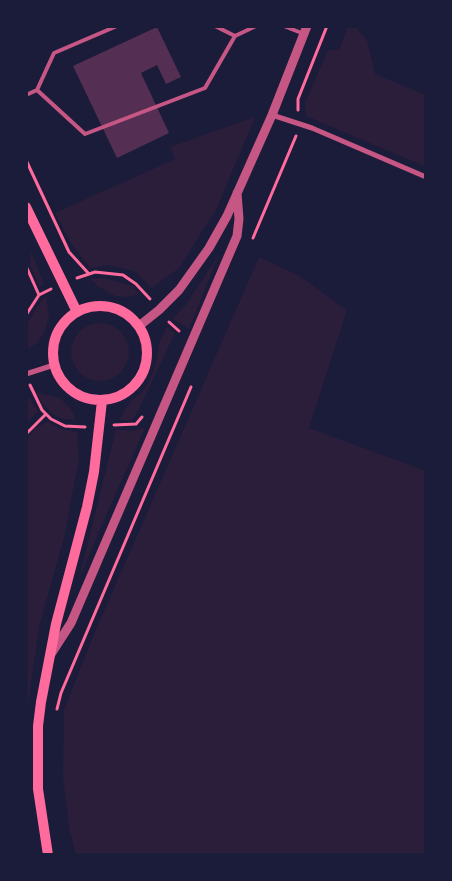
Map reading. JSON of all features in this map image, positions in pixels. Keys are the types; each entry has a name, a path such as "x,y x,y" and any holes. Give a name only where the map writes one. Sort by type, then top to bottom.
{"main road":[{"path":"26,207 77,312"},
{"path":"98,306 114,308 128,315 139,326 147,343 148,355 141,378 124,394 102,401 84,398 74,393 61,381 54,365 53,348 56,337 64,323 77,312 98,306"},
{"path":"48,855 42,822 38,726 48,658 87,507 102,401"}],"street":[{"path":"139,326 179,290 210,248 272,115 305,30"},
{"path":"272,115 426,177"},
{"path":"48,658 71,623 237,236 239,219 237,193"},
{"path":"26,374 54,365"}],"lane":[{"path":"26,95 37,90 54,53 117,26"},
{"path":"215,26 234,36"},
{"path":"37,90 85,134 205,88 234,36 256,26"},
{"path":"284,26 305,30"}],"path":[{"path":"299,125 298,99 327,26"},
{"path":"26,160 69,252 87,275 95,272 123,276 136,284 149,298"},
{"path":"26,266 39,295"},
{"path":"26,315 39,295 46,291"},
{"path":"170,323 193,339"},
{"path":"176,340 179,331"},
{"path":"57,711 61,693 193,382"},
{"path":"32,390 46,414 65,426 136,424 145,410"},
{"path":"26,434 46,414"}],"shaded area":[{"path":"348,26 355,26 367,40 375,74 426,95 426,167 306,116 305,103 328,50 339,50"},
{"path":"255,117 217,208 179,268 152,288 134,271 108,265 90,268 72,245 55,213 175,159 170,147"},
{"path":"31,251 44,285 39,286 30,264"},
{"path":"220,253 189,329 173,319 187,303"},
{"path":"259,257 298,275 347,310 309,428 426,471 426,855 76,855 69,827 63,778 64,710 94,634"},
{"path":"105,278 133,286 139,294 128,297 115,296 99,287 90,279"},
{"path":"46,296 49,316 45,331 37,343 26,350 26,329 37,307"},
{"path":"94,323 106,323 121,331 129,346 129,358 121,373 106,381 94,381 79,373 71,358 71,346 79,331"},
{"path":"167,327 175,333 135,417 129,421 119,420 130,402 143,391 150,380 156,364 159,343"},
{"path":"36,392 60,398 71,409 76,420 62,419 53,414 42,403"},
{"path":"26,394 38,411 26,424"},
{"path":"48,422 62,429 77,432 79,459 64,538 40,623 26,727 26,441 36,427"},
{"path":"145,428 79,578 116,429 132,431"}],"building":[{"path":"157,27 181,77 166,84 157,65 141,73 169,133 117,158 73,66"}]}
